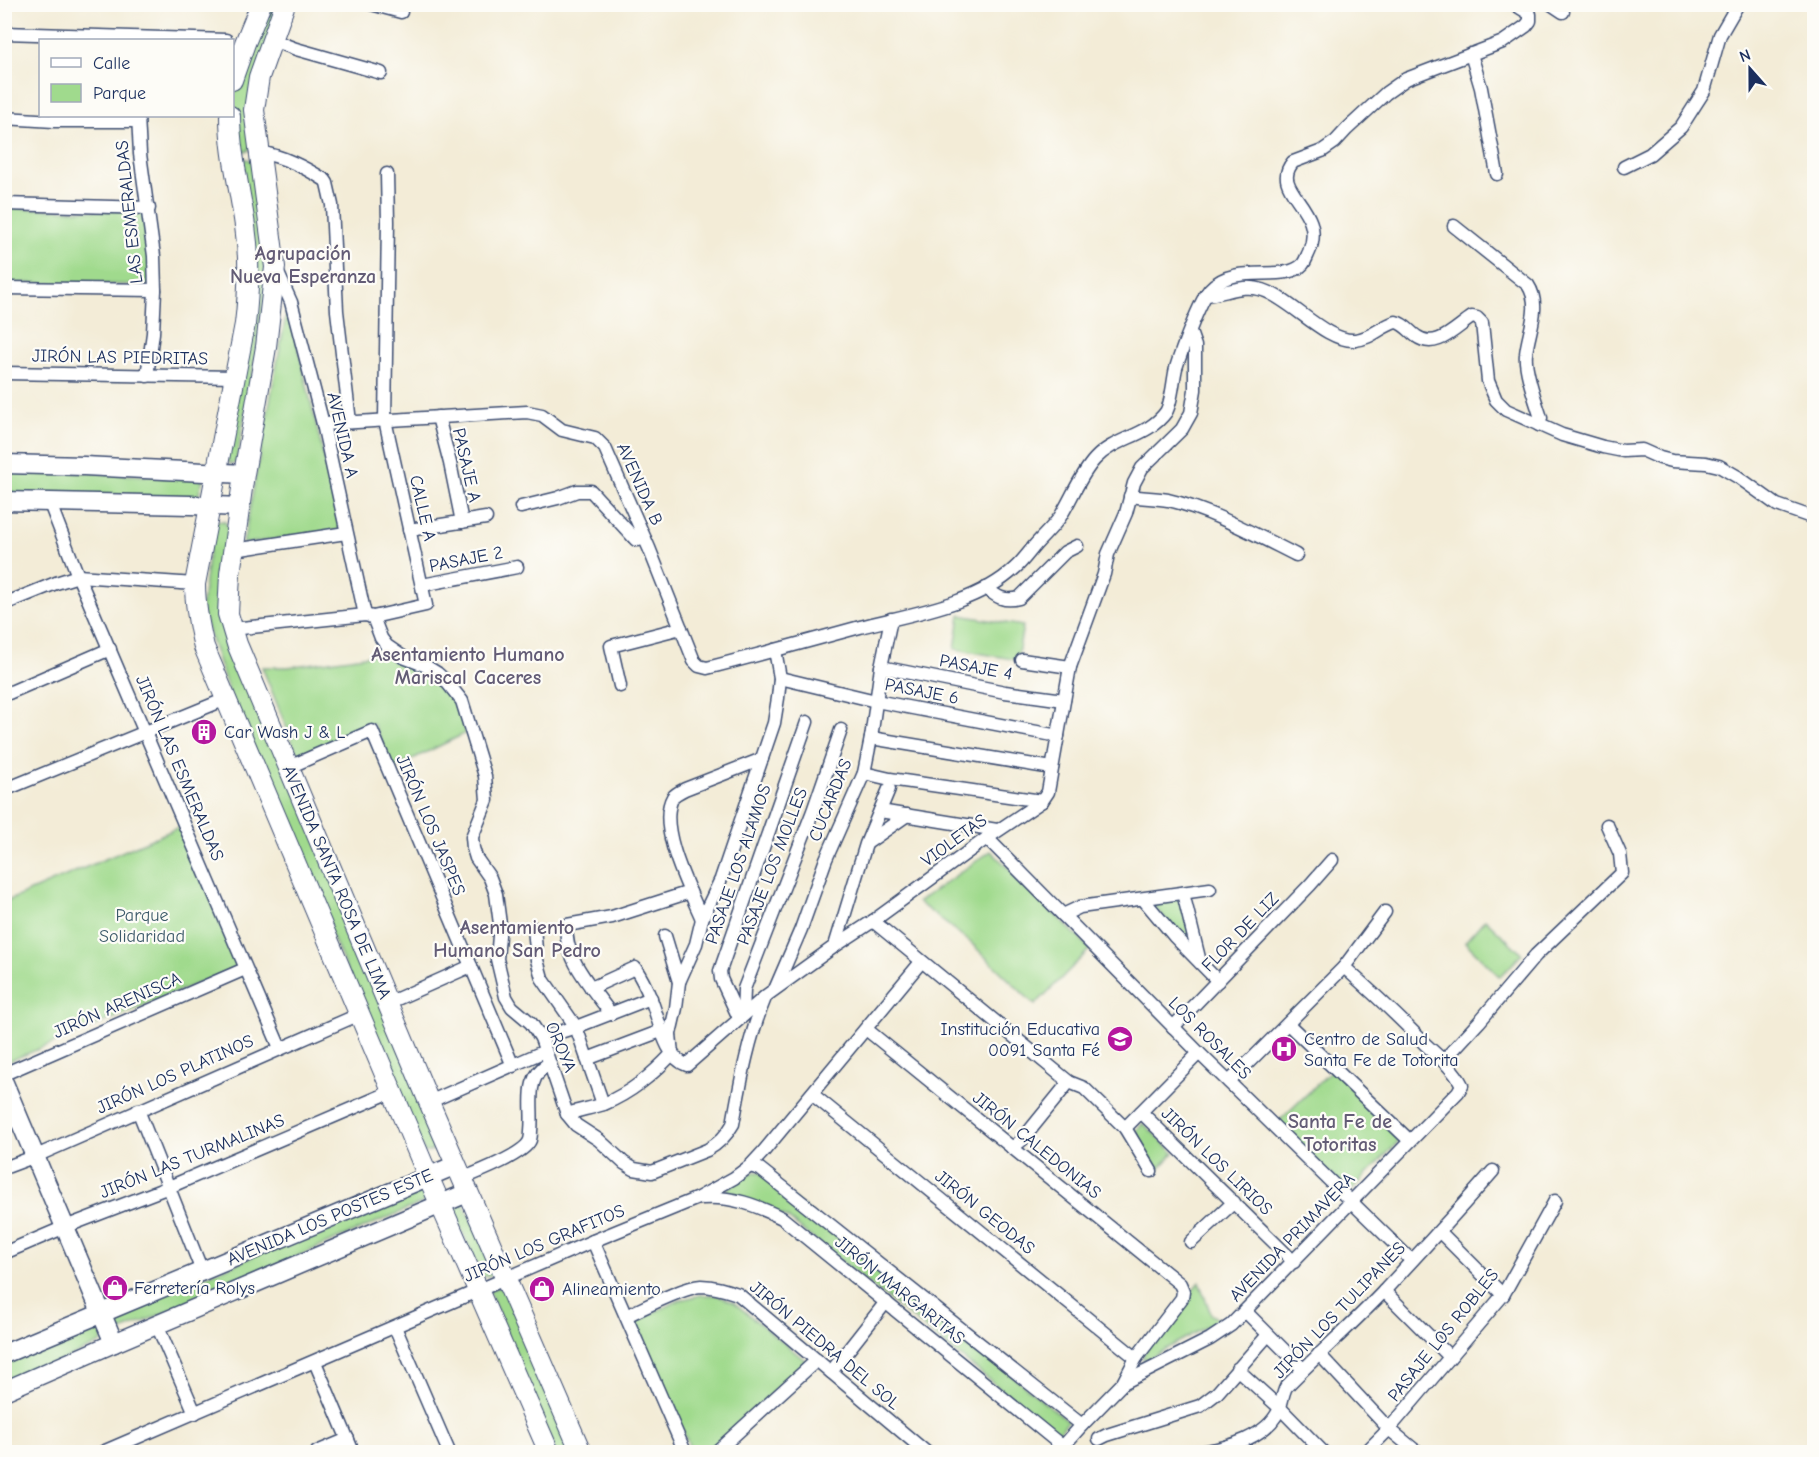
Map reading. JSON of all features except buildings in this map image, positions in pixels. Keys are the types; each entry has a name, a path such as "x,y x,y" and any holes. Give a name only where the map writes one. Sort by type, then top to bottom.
{"main road":[{"path":"234,42 261,4"},
{"name":"AVENIDA SANTA ROSA DE LIMA","path":"285,4 259,77 255,97 254,125 275,267 266,347 244,474 230,574 228,614 232,629 461,1179 581,1452"},
{"name":"AVENIDA SANTA ROSA DE LIMA","path":"230,117 233,158 245,227 249,291 235,377 195,584 195,601 204,647 428,1176 549,1452"},
{"path":"233,158 258,152"},
{"path":"4,464 217,471 244,474"},
{"path":"4,501 240,507"},
{"path":"4,1083 114,1343"},
{"name":"AVENIDA LOS POSTES ESTE","path":"4,1354 428,1176 461,1179"},
{"name":"AVENIDA LOS POSTES ESTE","path":"4,1391 440,1204 461,1179"}],"street":[{"path":"371,4 401,12"},
{"path":"1440,4 1445,4"},
{"path":"567,1113 603,1104 632,1089 648,1079 672,1054 670,1034 680,982 696,945 702,919 721,879 774,723 780,678 775,650 945,605 986,588 1015,569 1059,518 1085,472 1096,458 1109,447 1145,431 1167,410 1177,367 1205,295 1217,283 1234,275 1288,272 1302,264 1311,247 1313,231 1309,217 1288,185 1287,174 1290,165 1322,151 1335,142 1386,93 1406,79 1503,42 1529,24 1530,14 1514,4"},
{"path":"1551,4 1563,12"},
{"path":"1624,167 1650,154 1681,127 1704,91 1720,35 1738,4"},
{"path":"4,33 144,39"},
{"path":"272,40 381,73"},
{"path":"1471,54 1481,88 1497,174"},
{"path":"4,118 54,121 138,118"},
{"name":"LAS ESMERALDAS","path":"138,118 140,154 154,256 153,333 147,376"},
{"path":"258,152 275,155 304,168 327,183 332,205 338,320 350,422"},
{"name":"CALLE A","path":"369,616 426,605 385,420 387,174"},
{"path":"4,204 149,208"},
{"path":"1454,226 1528,285 1533,293 1534,308 1525,359 1541,418 1539,424"},
{"name":"AVENIDA A","path":"275,267 291,302 322,424 346,533 369,616"},
{"path":"1205,295 1240,287 1262,289 1274,294 1335,336 1351,340 1363,339 1396,322 1404,324 1409,331 1423,340 1433,342 1443,338 1472,317 1477,318 1482,323 1488,381 1493,394 1506,410 1562,435 1603,447 1623,451 1642,450 1672,461 1719,466 1777,505 1815,518"},
{"path":"4,288 155,290"},
{"path":"864,773 890,779 1042,801 1048,792 1070,667 1104,574 1108,554 1126,513 1134,483 1142,468 1182,429 1191,413 1195,390 1195,346 1190,332"},
{"name":"JIRÓN LAS PIEDRITAS","path":"4,373 235,377"},
{"name":"AVENIDA B","path":"322,424 532,412 542,415 562,430 594,438 605,448 645,539 694,661 703,668 707,668 775,650"},
{"name":"PASAJE A","path":"438,417 462,522"},
{"path":"521,507 577,491 591,491 636,540 645,539"},
{"path":"1131,496 1167,500 1189,507 1237,526 1296,555"},
{"name":"JIRÓN LAS ESMERALDAS","path":"49,501 78,576 280,1048"},
{"path":"409,530 486,518"},
{"path":"234,549 346,533"},
{"path":"986,588 1003,599 1019,597 1065,552 1077,546"},
{"name":"PASAJE 2","path":"422,585 517,567"},
{"path":"4,604 78,576 195,584"},
{"path":"232,629 369,616"},
{"name":"OROYA","path":"369,616 387,646 403,657 424,665 436,673 462,700 485,776 487,800 472,837 473,848 496,894 500,924 497,959 506,997 512,1007 531,1023 541,1038 567,1113 576,1125 599,1140 624,1163 643,1172 652,1172 715,1145 733,1124 755,1022 771,991"},
{"name":"CUCARDAS","path":"771,991 801,929 826,859 864,773 891,619"},
{"path":"620,686 611,646 681,628"},
{"path":"4,695 110,649"},
{"path":"1022,660 1070,667"},
{"name":"PASAJE 4","path":"881,667 1005,692 1064,700"},
{"name":"PASAJE 6","path":"780,678 876,701 1058,736"},
{"path":"4,790 226,699"},
{"name":"PASAJE LOS ALAMOS","path":"741,1017 720,971 807,722"},
{"name":"PASAJE LOS MOLLES","path":"741,1017 744,989 813,811 841,730"},
{"name":"JIRÓN LOS JASPES","path":"289,767 372,731 513,1066"},
{"path":"871,738 1052,768"},
{"path":"702,919 679,864 667,827 674,796 684,789 762,759"},
{"path":"836,946 866,844 889,789"},
{"name":"VIOLETAS","path":"672,1054 685,1065 702,1053 771,991 873,921 997,830 1042,801"},
{"path":"880,811 997,830"},
{"path":"866,844 907,815"},
{"path":"1344,967 1443,1061 1536,955 1622,873 1620,854 1608,825"},
{"name":"LOS ROSALES","path":"987,838 1228,1082 1410,1260"},
{"name":"FLOR DE LIZ","path":"1173,1027 1332,860"},
{"path":"1063,915 1080,907 1210,890"},
{"path":"611,1014 591,988 571,955 566,938 567,925 612,917 690,892"},
{"path":"1184,893 1201,963"},
{"path":"1143,899 1174,936 1218,981"},
{"path":"1228,1082 1344,967 1385,912"},
{"path":"873,921 1069,1082 1084,1089 1125,1128 1150,1171"},
{"path":"534,928 537,960 542,978 576,1027 603,1104"},
{"path":"666,936 680,982"},
{"name":"JIRÓN LOS GRAFITOS","path":"104,1452 698,1198 734,1178 750,1166 921,962"},
{"path":"388,1004 471,966"},
{"path":"591,988 635,968 651,998 661,1031 672,1054"},
{"name":"JIRÓN ARENISCA","path":"4,1074 245,969"},
{"path":"541,1038 651,998"},
{"name":"JIRÓN LOS PLATINOS","path":"4,1168 360,1014"},
{"path":"1288,1024 1410,1140"},
{"name":"JIRÓN CALEDONIAS","path":"866,1029 1180,1284 1183,1291 1182,1298 1136,1358"},
{"path":"587,1059 661,1031"},
{"path":"1125,1128 1199,1053"},
{"path":"429,1102 513,1066 547,1057"},
{"path":"461,1179 492,1166 521,1150 530,1141 532,1083 547,1057"},
{"name":"AVENIDA PRIMAVERA","path":"1124,1383 1210,1339 1231,1325 1294,1262 1458,1092 1462,1085 1458,1077 1443,1061"},
{"path":"1012,1148 1022,1140 1069,1082"},
{"name":"JIRÓN LAS TURMALINAS","path":"4,1253 169,1187 393,1091"},
{"name":"JIRÓN GEODAS","path":"812,1094 1136,1358"},
{"path":"138,1110 202,1270"},
{"name":"JIRÓN LOS LIRIOS","path":"1141,1112 1294,1262"},
{"name":"JIRÓN MARGARITAS","path":"750,1166 760,1169 1082,1425"},
{"name":"JIRÓN LOS TULIPANES","path":"1201,1452 1238,1448 1264,1429 1280,1408 1281,1397 1286,1387 1384,1291 1493,1171"},
{"name":"JIRÓN MARGARITAS","path":"698,1198 720,1197 738,1200 753,1204 782,1218 886,1302 1060,1449"},
{"path":"1191,1242 1234,1202"},
{"name":"PASAJE LOS ROBLES","path":"1366,1452 1389,1430 1503,1295 1555,1202"},
{"path":"1440,1232 1503,1295"},
{"path":"593,1241 685,1452"},
{"name":"JIRÓN PIEDRA DEL SOL","path":"626,1316 699,1286 717,1287 738,1294 926,1452"},
{"path":"1384,1291 1450,1358"},
{"path":"831,1372 886,1302"},
{"path":"1245,1311 1304,1369"},
{"path":"157,1325 195,1413"},
{"path":"395,1328 449,1452"},
{"path":"1099,1439 1200,1406 1217,1393 1268,1335"},
{"path":"1319,1354 1389,1430 1417,1452"},
{"path":"1060,1449 1124,1383 1136,1358"},
{"path":"716,1452 817,1360"},
{"path":"315,1362 353,1452"},
{"path":"1237,1369 1323,1452"},
{"path":"317,1452 348,1439"}],"green space":[{"path":"266,5 278,5 251,146 248,151 240,151 235,124 234,96 247,50"},
{"path":"247,159 252,161 268,286 236,463 232,464 228,462 226,456 244,354 241,161"},
{"path":"5,208 147,212 154,285 5,283"},
{"path":"288,305 341,530 243,544"},
{"path":"5,468 203,479 197,500 5,496"},
{"path":"224,521 230,529 223,597 440,1147 428,1152 424,1152 230,695 201,610 213,522"},
{"path":"960,615 1023,626 1017,660 955,649"},
{"path":"385,653 426,670 452,694 466,733 394,768 373,723 298,756 262,667 288,667"},
{"name":"Parque Solidaridad","path":"182,826 240,966 5,1063 5,902"},
{"path":"991,851 1090,949 1035,1005 970,942 918,902"},
{"path":"1181,897 1193,949 1149,901"},
{"path":"1485,919 1522,954 1500,977 1465,942"},
{"path":"1333,1069 1403,1137 1350,1192 1277,1123"},
{"path":"1143,1123 1174,1153 1157,1171 1136,1131"},
{"path":"754,1172 760,1172 1068,1421 1057,1434 786,1217 728,1194 727,1189 730,1186"},
{"path":"418,1188 424,1190 429,1200 117,1333 111,1323 113,1315"},
{"path":"463,1203 496,1269 491,1275 482,1277 453,1210"},
{"path":"1199,1282 1211,1314 1219,1320 1147,1359 1142,1359 1145,1350"},
{"path":"498,1287 504,1288 576,1452 555,1452 489,1291"},
{"path":"701,1295 716,1295 733,1302 806,1361 710,1452 692,1452 635,1321 680,1300"},
{"path":"91,1323 98,1326 103,1337 101,1343 5,1386 4,1361"}],"place":[{"name":"Car Wash J & L","path":"204,732"},
{"name":"Institución Educativa 0091 Santa Fé","path":"1120,1039"},
{"name":"Centro de Salud Santa Fe de Totorita","path":"1284,1049"},
{"name":"Ferretería Rolys","path":"115,1288"},
{"name":"Alineamiento","path":"542,1289"}],"district":[{"name":"Agrupación Nueva Esperanza","path":"303,264"},
{"name":"Asentamiento Humano Mariscal Caceres","path":"468,666"},
{"name":"Asentamiento Humano San Pedro","path":"517,938"},
{"name":"Santa Fe de Totoritas","path":"1340,1132"}]}
